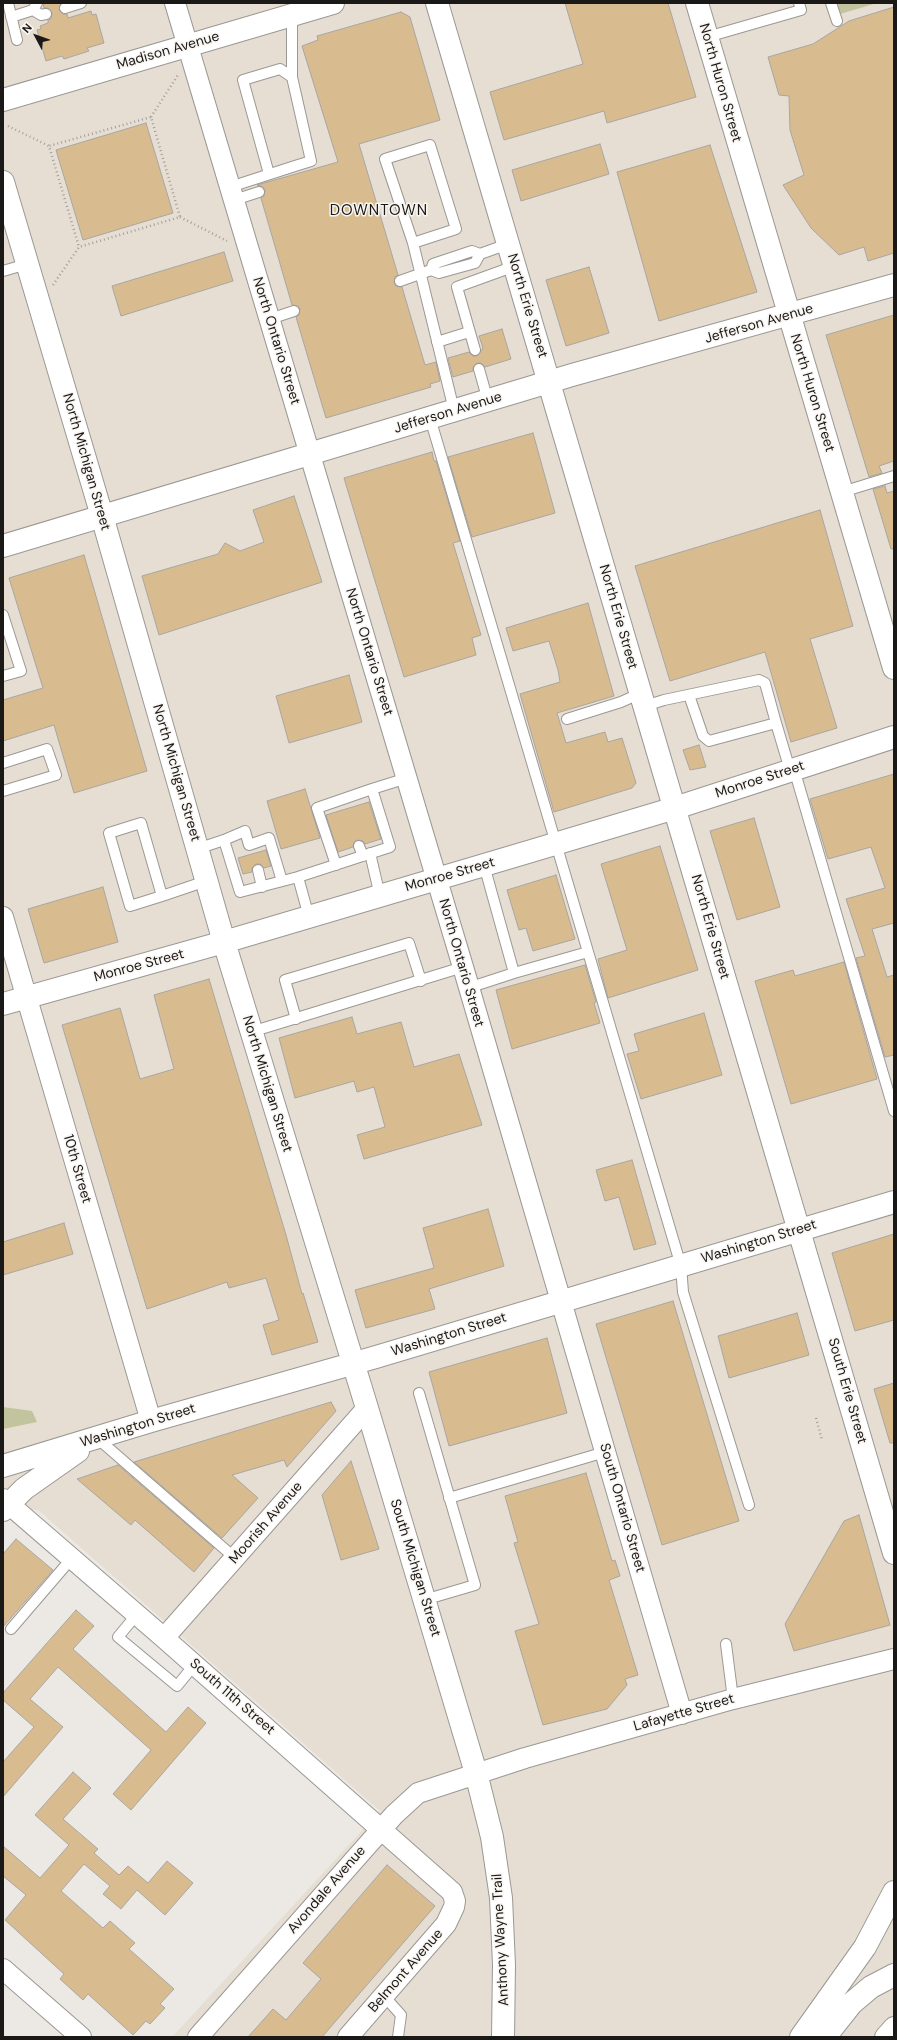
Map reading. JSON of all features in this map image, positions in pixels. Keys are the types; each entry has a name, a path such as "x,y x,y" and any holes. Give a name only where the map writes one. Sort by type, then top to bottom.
{"main road":[{"name":"Madison Avenue","path":"3,100 333,3"},
{"name":"North Erie Street","path":"436,3 800,1230"},
{"name":"North Huron Street","path":"697,3 894,668"},
{"name":"North Michigan Street","path":"3,182 102,516 224,942 352,1364"},
{"name":"Jefferson Avenue","path":"3,546 549,382 894,285"},
{"name":"Monroe Street","path":"3,1004 27,996 224,942 675,808 792,769 894,738"},
{"name":"Washington Street","path":"3,1466 152,1421 352,1364 894,1202"},
{"name":"South Erie Street","path":"800,1230 894,1553"},
{"name":"South Michigan Street","path":"352,1364 367,1408 476,1773"},
{"path":"5,1504 41,1475 97,1438"},
{"name":"Anthony Wayne Trail","path":"476,1773 492,1837 501,1898 504,1965 503,2037"},
{"path":"801,2037 865,1948 894,1892"},
{"path":"825,2037 852,2003 871,1987 894,1975"}],"street":[{"name":"North Ontario Street","path":"175,3 463,967 561,1302"},
{"name":"10th Street","path":"3,917 152,1421"},
{"name":"South Ontario Street","path":"561,1302 682,1714"},
{"name":"Moorish Avenue","path":"164,1638 367,1408"},
{"name":"South 11th Street","path":"5,1504 72,1558 382,1828 449,1888 455,1901"},
{"name":"Lafayette Street","path":"476,1773 734,1699 894,1659"},
{"name":"Avondale Avenue","path":"198,2037 405,1803 418,1793 476,1773"},
{"name":"Belmont Avenue","path":"348,2037 446,1924 452,1913 455,1901"},
{"path":"3,1969 81,2037"},
{"path":"885,2037 894,2027"}],"lane":[{"path":"8,3 16,40"},
{"path":"65,8 81,3"},
{"path":"707,38 801,10 799,3"},
{"path":"831,3 837,21"},
{"path":"11,17 35,6 41,15 46,14"},
{"path":"232,194 269,174 296,170 311,160 292,77 292,14"},
{"path":"269,174 243,80 280,70 292,77"},
{"path":"413,243 456,229 430,145 385,159 413,243 454,410"},
{"path":"232,194 259,192"},
{"path":"400,281 431,270 433,264 472,251 480,254 508,244"},
{"path":"3,271 27,264"},
{"path":"474,350 457,287 515,266"},
{"path":"270,319 294,311"},
{"path":"437,342 469,332"},
{"path":"479,369 488,400"},
{"path":"430,418 681,1266 683,1292 749,1505"},
{"path":"842,492 894,476"},
{"path":"3,615 21,671 3,676"},
{"path":"567,719 621,702 689,695 759,680 765,683 894,1111"},
{"path":"689,695 703,736 710,741 776,723"},
{"path":"3,763 47,749 56,775 3,791"},
{"path":"336,865 318,808 344,804 372,789 406,778"},
{"path":"224,840 240,892 298,877 367,855 390,847 372,789"},
{"path":"162,896 141,823 109,833 130,906 162,896 206,881"},
{"path":"197,849 245,831 250,849 269,838 282,881"},
{"path":"359,846 367,855 380,896"},
{"path":"484,865 514,973"},
{"path":"258,870 262,887"},
{"path":"298,877 309,917"},
{"path":"296,1020 285,980 409,943 421,980"},
{"path":"468,988 588,952"},
{"path":"251,1032 296,1020 463,967"},
{"path":"419,1393 475,1585 424,1600"},
{"path":"97,1438 235,1558"},
{"path":"449,1498 605,1452"},
{"path":"11,1629 72,1558"},
{"path":"137,1614 118,1637 177,1686 195,1664"},
{"path":"726,1644 734,1699"},
{"path":"384,1996 401,2015 398,2037"}],"path":[{"path":"8,126 50,146 151,117 178,75"},
{"path":"151,117 180,217"},
{"path":"50,146 79,247"},
{"path":"52,286 79,247 180,217 228,242"},
{"path":"816,1418 822,1440"}],"shaded area":[{"path":"3,3 894,3 894,2037 172,2037 380,1811 38,1510 3,1512"}],"green space":[{"path":"837,3 877,3 840,14"},
{"path":"3,1407 32,1411 37,1422 3,1429"}],"building":[{"path":"43,3 61,3 59,10 63,14 67,14 68,18 91,11 92,15 96,14 104,43 87,48 89,51 64,59 62,56 46,61 37,30 41,29 40,26 48,23 48,20 51,19 52,13 48,8 44,8"},
{"path":"565,3 668,3 696,97 607,123 604,111 504,140 490,92 583,64"},
{"path":"894,7 894,253 868,261 864,247 839,255 811,228 783,185 804,175 790,130 789,96 779,95 768,57 813,44 849,21"},
{"path":"401,12 410,17 440,120 359,144 398,275 395,277 394,283 396,286 402,287 425,365 436,362 440,381 430,384 431,387 326,418 296,317 299,315 300,309 298,306 292,305 261,198 264,196 265,190 263,187 257,185 338,162 302,46 318,40 317,36"},
{"path":"146,123 173,213 83,240 56,150"},
{"path":"600,144 609,174 521,201 512,170"},
{"path":"710,145 757,292 659,321 617,172"},
{"path":"224,252 233,281 121,316 112,286"},
{"path":"589,267 609,333 566,346 546,280"},
{"path":"894,315 894,461 879,466 882,473 869,477 826,335"},
{"path":"502,329 511,359 485,367 481,363 477,363 473,367 473,371 453,377 448,358 469,352 473,356 477,356 483,348 479,336"},
{"path":"533,433 555,513 472,537 448,457"},
{"path":"432,452 460,541 453,543 481,635 472,638 476,655 404,677 344,478"},
{"path":"885,486 887,493 894,491 894,549 891,549 873,489"},
{"path":"294,496 322,582 159,635 142,576 218,554 225,543 240,551 264,542 253,510"},
{"path":"820,510 853,626 810,639 837,728 791,742 765,652 670,681 635,566"},
{"path":"84,555 147,771 74,793 54,725 3,741 3,700 43,688 9,578"},
{"path":"588,603 614,696 557,713 566,743 605,732 608,742 622,738 636,783 632,788 554,812 520,694 560,682 558,670 549,641 513,651 506,628"},
{"path":"349,675 362,722 289,743 276,696"},
{"path":"699,745 706,767 690,770 683,750"},
{"path":"894,774 894,923 872,929 887,977 894,975 894,1055 885,1057 856,958 865,956 846,899 885,888 871,847 828,859 810,799"},
{"path":"305,789 320,838 281,849 267,801"},
{"path":"369,802 381,839 365,844 363,841 357,840 354,842 353,847 338,852 326,815"},
{"path":"754,818 780,907 737,920 710,831"},
{"path":"660,846 698,970 608,998 598,959 627,950 601,864"},
{"path":"266,850 271,866 264,868 260,864 256,864 252,868 252,872 243,874 238,858"},
{"path":"556,875 575,939 533,951 526,928 519,930 507,890"},
{"path":"103,887 118,942 44,963 28,909"},
{"path":"844,962 877,1079 791,1104 755,981 793,970 795,976"},
{"path":"585,965 596,1002 594,1003 600,1023 512,1049 496,990"},
{"path":"209,979 286,1235 302,1294 303,1293 318,1342 272,1355 263,1325 279,1320 266,1278 229,1288 227,1282 147,1309 62,1025 120,1008 140,1079 174,1069 154,995"},
{"path":"704,1013 722,1075 641,1099 627,1054 639,1051 634,1034"},
{"path":"352,1017 357,1034 401,1022 414,1067 459,1054 482,1125 364,1159 357,1135 385,1127 374,1087 357,1092 354,1081 295,1098 279,1038"},
{"path":"632,1160 656,1244 634,1250 619,1197 605,1201 596,1170"},
{"path":"488,1209 504,1266 429,1289 435,1309 366,1328 355,1290 434,1268 423,1228"},
{"path":"64,1223 73,1254 3,1275 3,1242"},
{"path":"894,1234 894,1320 855,1331 832,1253"},
{"path":"673,1301 739,1521 662,1545 596,1324"},
{"path":"797,1313 809,1355 729,1378 718,1336"},
{"path":"547,1338 567,1413 449,1446 429,1372"},
{"path":"894,1383 894,1443 890,1443 874,1389"},
{"path":"331,1402 336,1411 287,1467 284,1460 232,1475 258,1498 222,1538 134,1462"},
{"path":"351,1461 379,1549 341,1560 322,1495"},
{"path":"118,1465 214,1548 194,1572 135,1520 131,1525 77,1479"},
{"path":"586,1473 612,1561 615,1560 620,1576 609,1580 638,1675 625,1679 627,1685 607,1709 543,1725 515,1631 539,1624 514,1543 518,1542 505,1496"},
{"path":"859,1515 890,1625 794,1651 785,1624 844,1521"},
{"path":"16,1539 53,1570 3,1627 3,1554"},
{"path":"76,1610 94,1626 73,1649 166,1732 188,1707 206,1723 131,1810 113,1794 151,1750 58,1667 30,1699 63,1727 3,1797 3,1762 34,1727 3,1700 3,1693"},
{"path":"73,1772 91,1788 63,1819 98,1849 94,1853 119,1875 128,1866 148,1883 167,1861 193,1883 165,1915 137,1890 121,1909 103,1894 110,1886 84,1864 61,1891 103,1928 110,1921 135,1943 129,1949 174,1989 160,2004 165,2008 150,2024 146,2021 133,2035 88,1994 83,2000 60,1979 64,1974 5,1920 26,1895 3,1876 3,1846 40,1878 69,1845 35,1815"},
{"path":"387,1865 435,1906 322,2037 248,2037 273,2009 286,2020 321,1979 303,1963"}],"district":[{"name":"DOWNTOWN","path":"379,211"}]}
